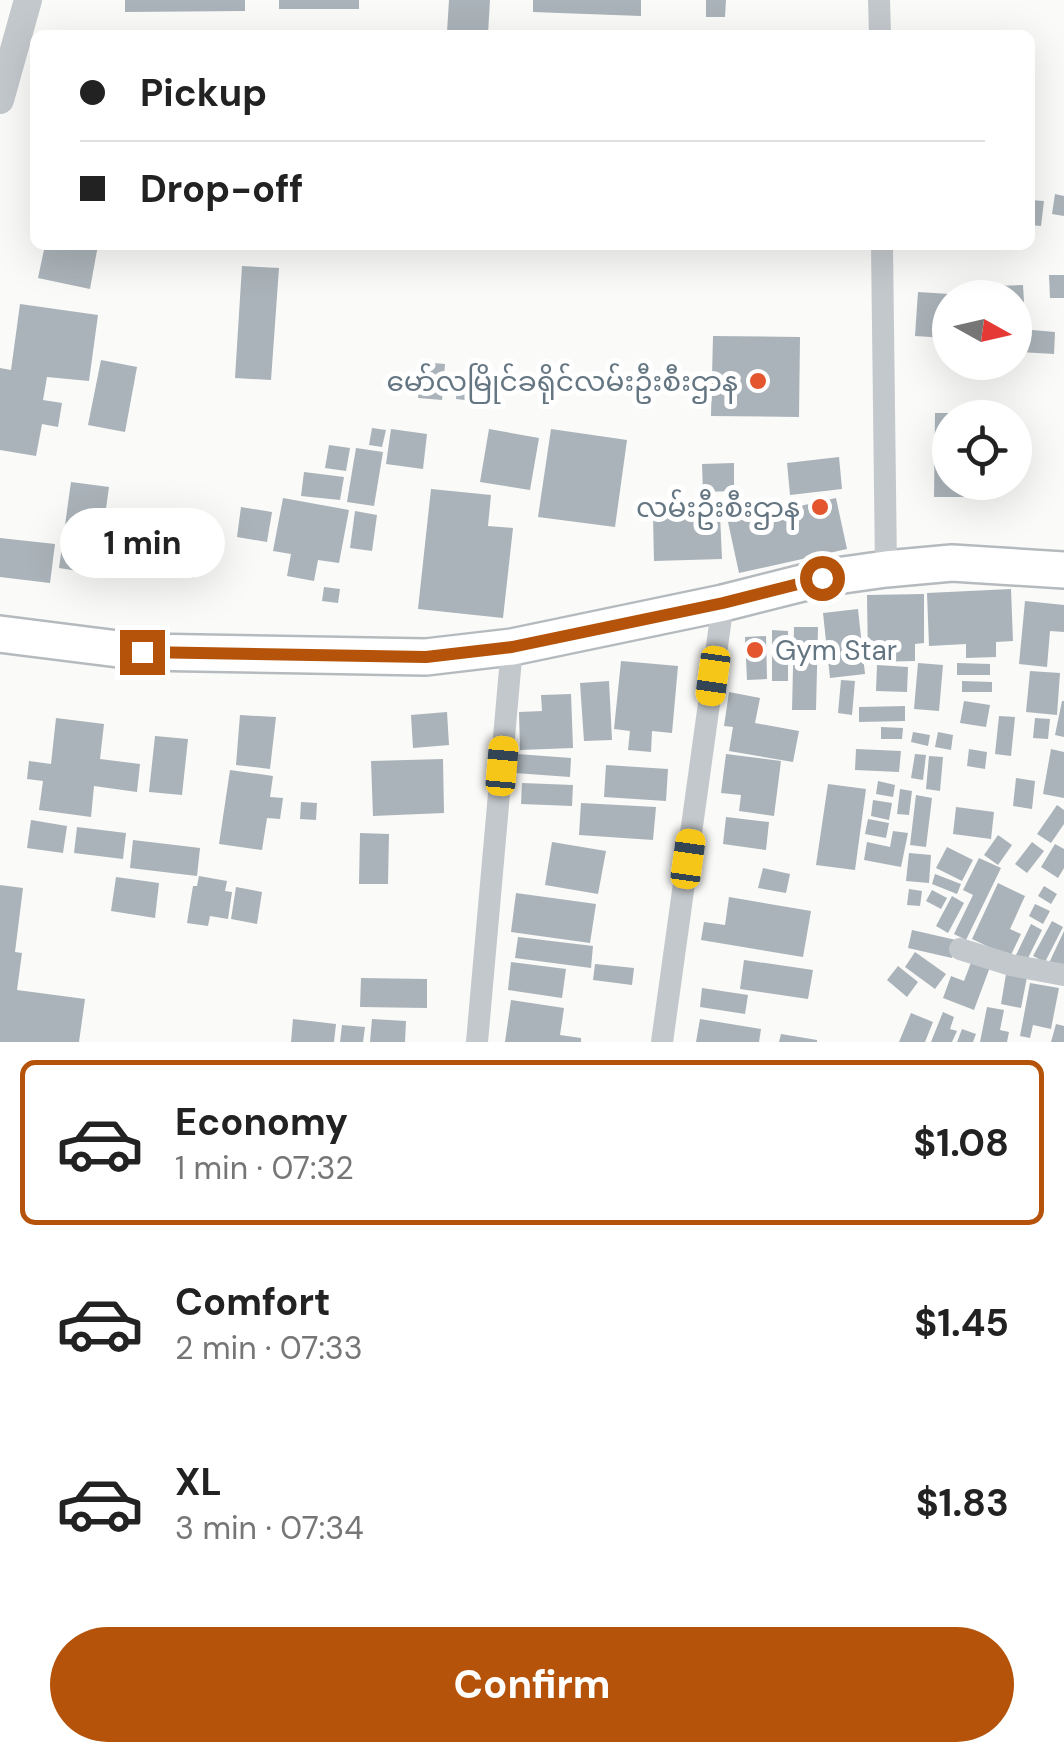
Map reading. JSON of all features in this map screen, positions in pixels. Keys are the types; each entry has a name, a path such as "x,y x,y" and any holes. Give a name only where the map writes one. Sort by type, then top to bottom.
{"main road":[{"path":"0,634 142,652 426,657 512,647 822,578 886,568 952,563 1064,570"}],"street":[{"path":"0,100 28,0"},
{"path":"879,0 880,30"},
{"path":"882,250 886,568"},
{"path":"662,1042 723,603"},
{"path":"477,1042 512,647"},
{"path":"960,949 1064,975"}],"building":[{"path":"125,0 245,0 245,11 125,12"},
{"path":"279,0 359,0 359,9 279,9"},
{"path":"449,0 490,0 488,30 447,30"},
{"path":"533,0 641,0 641,16 533,12"},
{"path":"706,0 726,0 725,17 706,17"},
{"path":"1055,194 1064,196 1064,216 1052,214"},
{"path":"1035,200 1044,201 1041,226 1035,225"},
{"path":"44,250 97,250 90,289 38,278"},
{"path":"242,266 279,268 271,380 235,378"},
{"path":"1049,275 1064,275 1064,298 1050,298"},
{"path":"918,292 932,293 932,337 915,336"},
{"path":"20,304 98,315 89,381 47,377 43,400 62,403 58,427 42,424 36,456 0,450 0,368 11,370"},
{"path":"1032,330 1055,332 1054,354 1032,353"},
{"path":"713,336 800,337 799,417 711,416"},
{"path":"101,360 137,367 125,432 88,425"},
{"path":"421,362 445,364 442,400 418,398"},
{"path":"458,375 477,377 474,401 456,399"},
{"path":"372,428 386,430 382,447 369,445"},
{"path":"391,429 427,434 423,469 386,464"},
{"path":"489,429 539,438 530,490 480,482"},
{"path":"551,429 627,440 615,527 538,517"},
{"path":"329,445 350,448 346,471 325,468"},
{"path":"356,448 383,452 374,506 347,502"},
{"path":"839,457 842,489 790,495 787,463"},
{"path":"734,463 734,491 703,492 702,464"},
{"path":"304,472 344,477 340,500 301,496"},
{"path":"71,482 109,487 97,574 59,568"},
{"path":"431,489 491,495 488,526 513,528 503,618 418,609"},
{"path":"283,498 349,510 339,563 318,560 314,581 287,576 291,554 273,551"},
{"path":"836,498 847,549 739,573 728,522"},
{"path":"241,507 272,512 267,542 237,537"},
{"path":"355,511 377,515 372,551 350,548"},
{"path":"720,515 722,559 654,561 653,517"},
{"path":"166,520 202,525 194,578 159,573"},
{"path":"0,538 55,544 50,583 0,577"},
{"path":"324,587 340,589 338,603 322,601"},
{"path":"1011,589 1013,641 996,642 996,657 966,658 966,644 929,646 927,593"},
{"path":"924,594 924,643 915,644 915,661 868,662 867,595"},
{"path":"1025,601 1064,605 1064,632 1050,631 1047,667 1019,664"},
{"path":"858,609 865,674 830,678 823,613"},
{"path":"794,627 818,627 816,710 792,710"},
{"path":"772,630 788,631 788,681 772,681"},
{"path":"766,636 767,679 747,680 745,637"},
{"path":"621,661 678,666 672,733 652,731 651,752 628,750 630,731 614,729"},
{"path":"918,663 943,665 939,711 914,709"},
{"path":"957,663 990,664 990,675 957,675"},
{"path":"877,665 908,667 907,692 876,691"},
{"path":"1030,671 1060,673 1057,715 1026,712"},
{"path":"841,680 855,681 852,715 838,713"},
{"path":"609,681 612,740 584,741 580,683"},
{"path":"962,681 992,682 992,692 962,692"},
{"path":"729,692 760,698 755,723 799,731 793,762 729,751 733,727 724,726"},
{"path":"571,694 573,748 520,750 519,712 542,711 541,695"},
{"path":"964,701 990,705 986,727 960,723"},
{"path":"1064,701 1064,737 1055,735"},
{"path":"905,706 905,721 859,722 859,707"},
{"path":"447,712 449,745 413,748 411,715"},
{"path":"240,715 276,717 270,769 236,765"},
{"path":"999,716 1015,717 1011,756 995,754"},
{"path":"56,718 104,724 100,759 140,764 137,792 94,786 91,817 39,810 43,781 27,779 29,761 51,764"},
{"path":"1035,718 1050,719 1048,739 1033,738"},
{"path":"881,727 903,728 902,739 881,739"},
{"path":"913,732 930,735 928,746 911,742"},
{"path":"938,732 953,735 951,750 935,747"},
{"path":"155,736 188,739 182,795 149,792"},
{"path":"856,749 901,751 899,772 855,770"},
{"path":"969,749 987,752 985,769 967,766"},
{"path":"1051,749 1064,752 1064,798 1043,794"},
{"path":"517,754 571,758 570,777 515,773"},
{"path":"726,754 781,761 774,816 739,811 741,795 721,793"},
{"path":"915,754 926,755 923,780 911,778"},
{"path":"929,756 943,757 940,791 926,789"},
{"path":"443,759 444,813 373,816 371,761"},
{"path":"606,765 668,769 666,801 604,797"},
{"path":"230,770 273,776 270,797 283,798 280,819 267,818 262,850 219,844"},
{"path":"1016,778 1035,781 1032,809 1013,806"},
{"path":"878,781 895,785 893,797 876,794"},
{"path":"522,783 573,785 572,806 521,804"},
{"path":"828,784 866,789 855,870 816,865"},
{"path":"900,789 912,791 909,815 897,814"},
{"path":"916,795 932,798 926,847 910,845"},
{"path":"873,800 892,803 889,820 871,816"},
{"path":"301,802 317,803 316,820 300,819"},
{"path":"581,803 656,807 653,840 579,835"},
{"path":"1057,805 1064,810 1064,824 1051,843 1037,834"},
{"path":"956,807 994,812 991,839 953,834"},
{"path":"726,817 769,822 766,850 723,844"},
{"path":"868,819 889,823 886,838 865,834"},
{"path":"31,820 67,826 63,853 27,848"},
{"path":"77,827 126,833 123,859 74,853"},
{"path":"893,831 908,833 901,867 864,860 867,842 890,847"},
{"path":"360,833 389,834 388,884 359,884"},
{"path":"998,835 1012,845 998,865 984,855"},
{"path":"133,840 200,848 197,876 130,868"},
{"path":"552,842 606,851 598,894 545,885"},
{"path":"1032,842 1044,851 1027,873 1015,864"},
{"path":"1055,844 1064,849 1064,868 1058,878 1041,867"},
{"path":"947,847 973,860 962,881 936,868"},
{"path":"909,853 931,855 929,883 906,881"},
{"path":"979,858 1001,868 966,940 954,934 973,895 963,890"},
{"path":"763,868 790,874 786,893 758,888"},
{"path":"935,874 961,884 957,894 932,884"},
{"path":"199,876 227,881 225,891 232,892 228,919 210,916 208,926 187,923 193,886 197,886"},
{"path":"116,877 159,883 155,918 111,911"},
{"path":"998,883 1025,896 1010,929 1021,934 1010,957 972,939"},
{"path":"0,885 23,888 15,952 22,953 17,990 85,999 79,1042 0,1042"},
{"path":"1044,886 1057,894 1051,904 1038,896"},
{"path":"236,887 262,892 257,924 231,919"},
{"path":"909,889 922,891 920,906 907,905"},
{"path":"932,890 947,898 941,909 926,901"},
{"path":"516,893 596,904 590,943 511,932"},
{"path":"952,896 964,903 948,933 936,926"},
{"path":"729,897 811,911 803,957 701,940 704,922 725,925"},
{"path":"1035,904 1050,911 1043,924 1029,916"},
{"path":"1052,921 1063,927 1045,962 1033,956"},
{"path":"1031,924 1042,930 1027,960 1016,955"},
{"path":"912,930 956,940 952,958 908,948"},
{"path":"1064,931 1064,967 1049,963"},
{"path":"518,937 593,946 591,968 515,958"},
{"path":"915,952 946,974 935,989 905,967"},
{"path":"744,960 813,970 808,999 740,989"},
{"path":"972,960 990,967 974,1010 943,998 951,976 964,981"},
{"path":"511,962 566,969 562,998 508,990"},
{"path":"595,964 634,968 632,985 593,980"},
{"path":"898,966 918,982 907,997 887,980"},
{"path":"1007,968 1028,972 1021,1008 1001,1004"},
{"path":"361,978 427,979 427,1008 360,1007"},
{"path":"1030,983 1059,988 1051,1029 1033,1025 1030,1038 1020,1036"},
{"path":"702,988 748,995 745,1014 700,1007"},
{"path":"511,1000 564,1008 560,1035 581,1038 581,1042 505,1042"},
{"path":"987,1007 1004,1010 1000,1030 1009,1032 1007,1042 980,1042"},
{"path":"943,1012 954,1017 950,1029 957,1031 952,1042 931,1042"},
{"path":"911,1013 933,1022 925,1042 899,1042"},
{"path":"293,1019 336,1024 334,1042 291,1042"},
{"path":"372,1019 406,1021 405,1042 370,1042"},
{"path":"700,1019 761,1029 759,1042 696,1042"},
{"path":"1056,1024 1064,1026 1064,1042 1051,1042"},
{"path":"342,1025 365,1027 363,1042 340,1042"},
{"path":"962,1029 976,1034 973,1042 957,1042"},
{"path":"781,1034 817,1040 817,1042 779,1042"}],"place":[{"name":"မော်လမြိုင်ခရိုင်လမ်းဦးစီးဌာန","path":"758,381"},
{"name":"လမ်းဦးစီးဌာန","path":"820,507"},
{"name":"Gym Star","path":"755,650"}],"route":[{"path":"142,652 426,657 512,647 822,578"}]}
